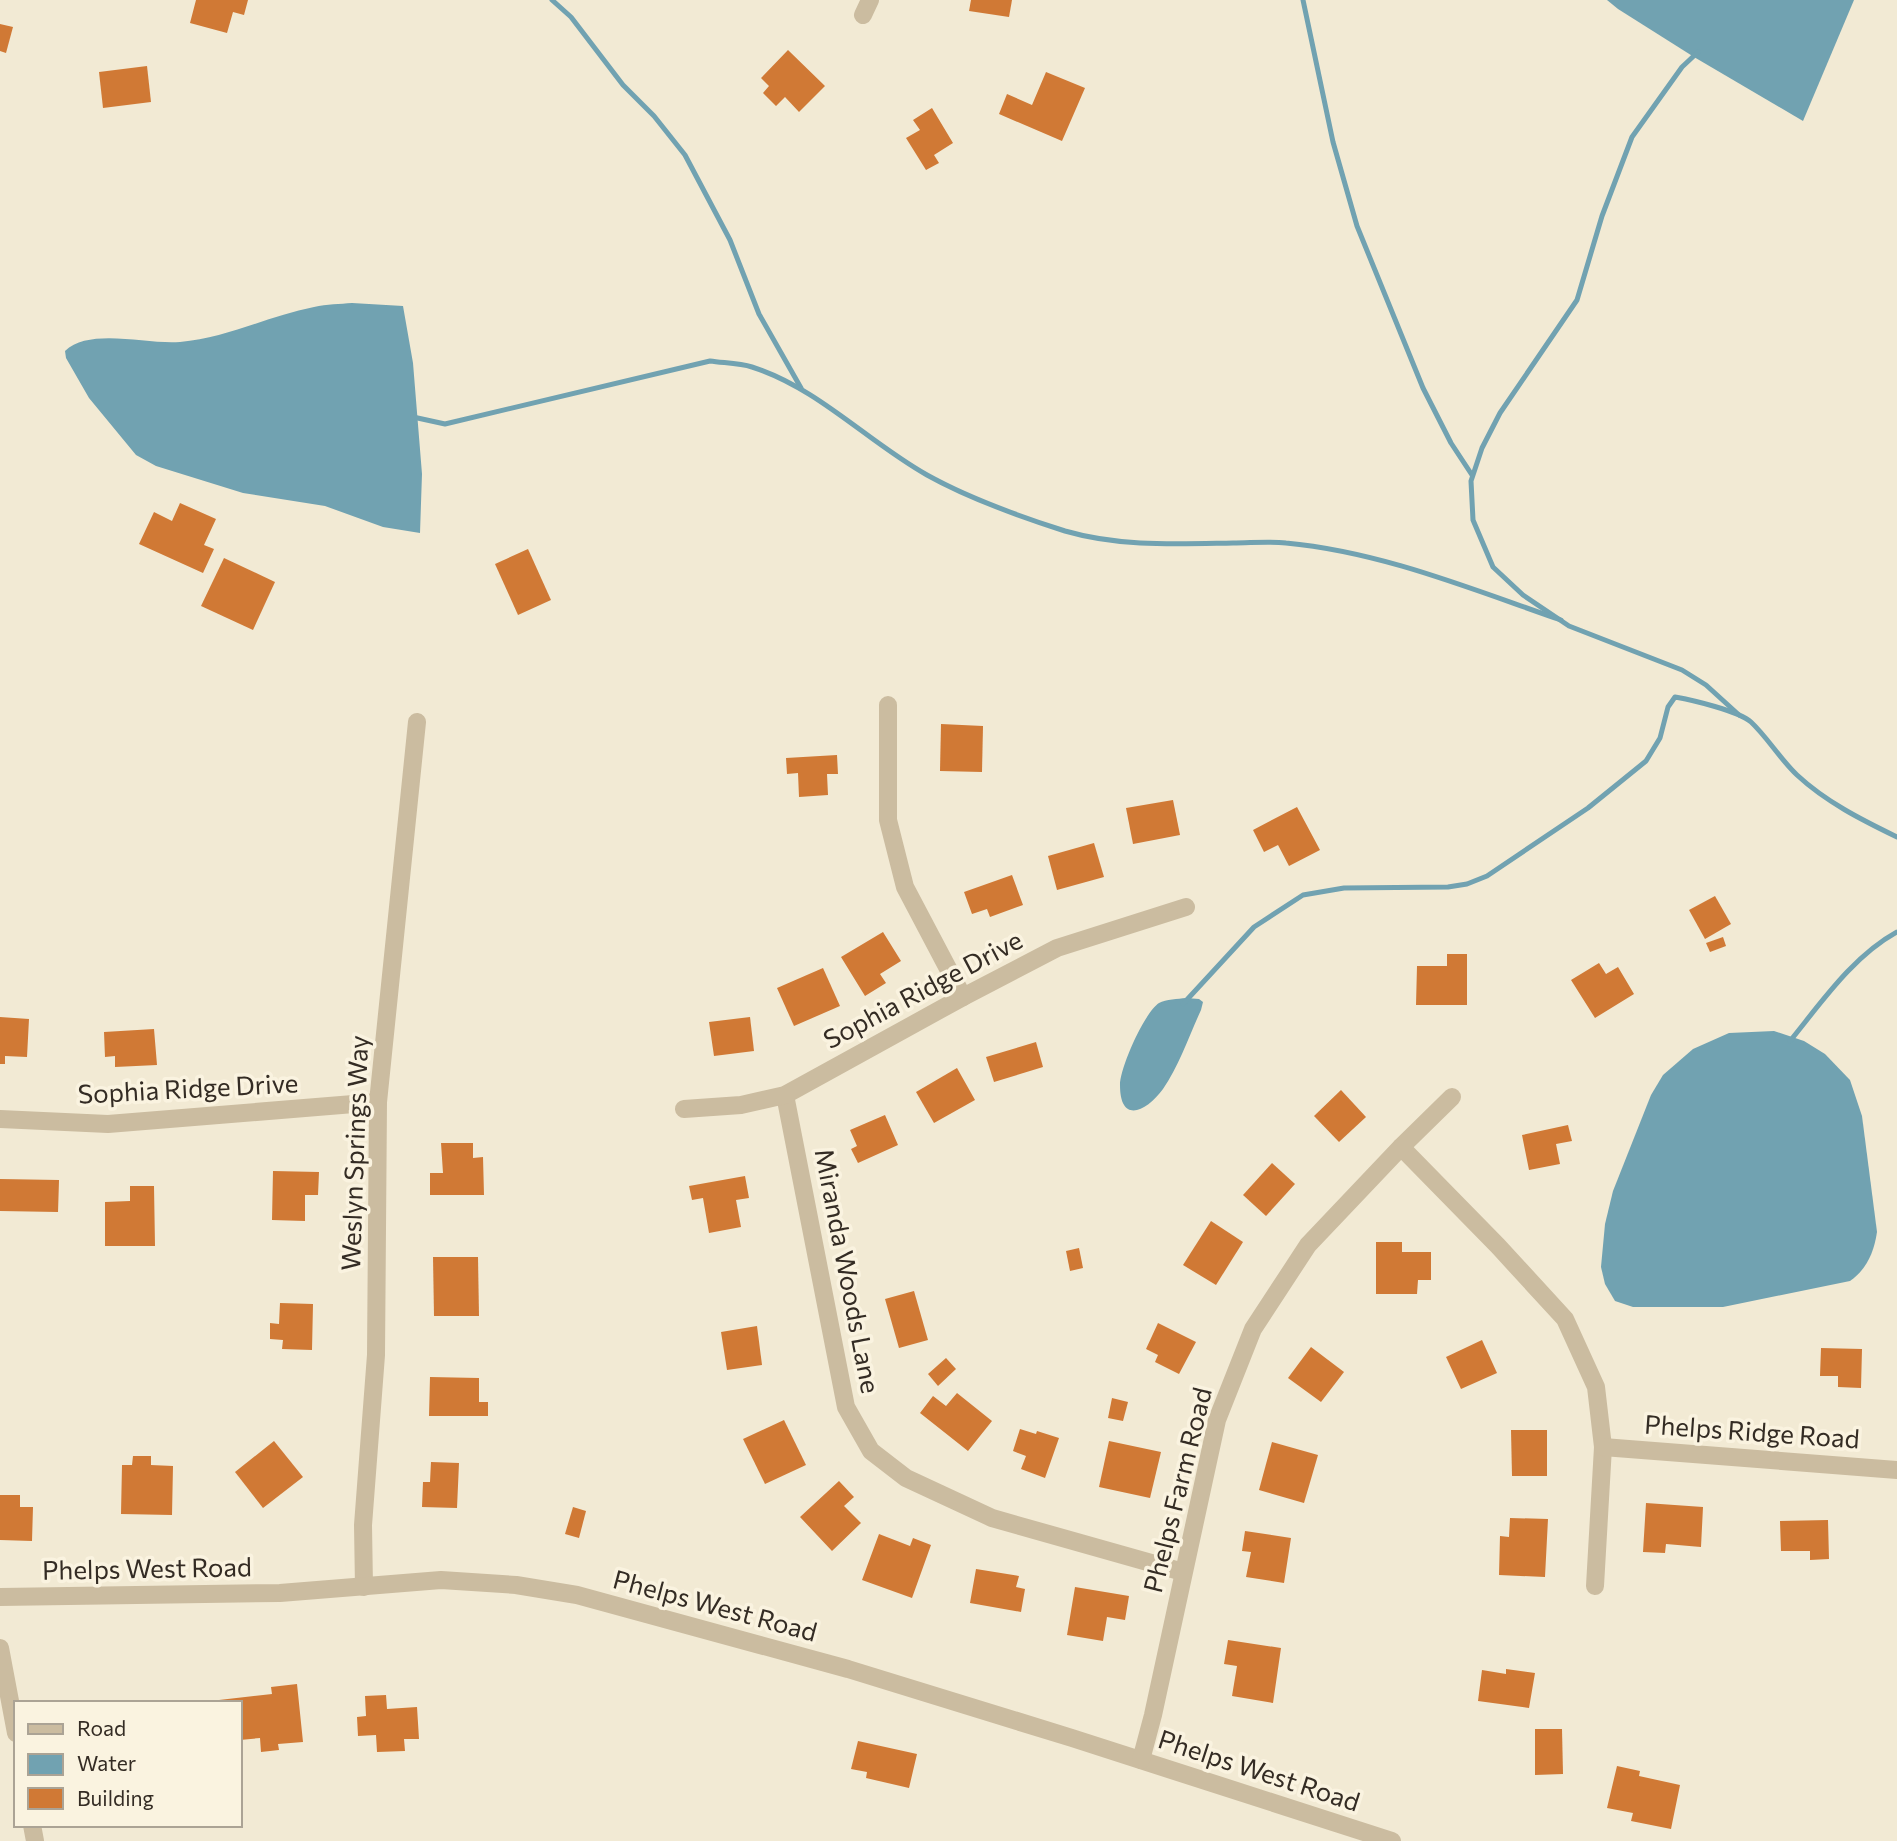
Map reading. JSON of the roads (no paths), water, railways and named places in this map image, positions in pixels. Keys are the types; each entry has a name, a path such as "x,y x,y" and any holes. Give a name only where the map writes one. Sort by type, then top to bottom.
{"street":[{"path":"888,705 888,820 905,887 963,997"},
{"name":"Weslyn Springs Way","path":"364,1587 362,1525 376,1355 378,1102 416,722"},
{"name":"Sophia Ridge Drive","path":"684,1109 741,1105 785,1095 1057,948 1186,907"},
{"name":"Miranda Woods Lane","path":"785,1095 846,1407 871,1451 906,1478 992,1518 1183,1572"},
{"name":"Phelps Farm Road","path":"1141,1760 1217,1420 1253,1329 1308,1245 1452,1097"},
{"name":"Sophia Ridge Drive","path":"0,1119 108,1124 378,1102"},
{"path":"1401,1147 1499,1246 1565,1319 1596,1387 1603,1447 1595,1586"},
{"name":"Phelps Ridge Road","path":"1603,1447 1897,1470"},
{"name":"Phelps West Road","path":"0,1597 280,1592 441,1580 516,1585 577,1595 848,1669 1392,1841"},
{"path":"0,1648 14,1722"}],"water":[{"path":"1607,0 1854,0 1803,121 1694,57"},
{"path":"352,303 403,306 413,363 422,474 420,533 383,527 325,506 243,493 156,466 136,455 89,398 66,358 65,351 89,340 197,340 297,311"},
{"path":"1186,998 1203,1002 1174,1071 1157,1097 1142,1108 1129,1110 1121,1098 1121,1077 1140,1029 1159,1003"},
{"path":"1774,1031 1804,1041 1825,1054 1850,1080 1862,1116 1877,1232 1872,1253 1865,1265 1850,1281 1723,1307 1633,1307 1615,1301 1605,1284 1601,1267 1605,1224 1613,1191 1651,1095 1663,1075 1693,1049 1729,1033"}],"waterway":[{"path":"552,0 571,17 623,85 654,116 685,155 730,240 759,314 801,388"},
{"path":"1303,0 1333,142 1357,226 1423,388 1451,443 1472,475"},
{"path":"1698,52 1682,67 1632,137 1602,216 1577,300 1500,413 1482,448 1471,481 1473,520 1493,567 1523,595 1569,626 1682,670 1706,685 1739,715"},
{"path":"413,417 445,424 710,361 742,365 776,376 799,388 905,462 943,484 1065,531 1127,542 1273,542 1357,554 1426,573 1561,620"},
{"path":"1183,1004 1254,927 1303,895 1344,888 1448,887 1467,884 1487,876 1588,808 1646,761 1660,738 1668,707 1675,697 1715,706 1745,718 1808,785 1845,810 1897,837"},
{"path":"1790,1041 1852,967 1897,932"}]}
